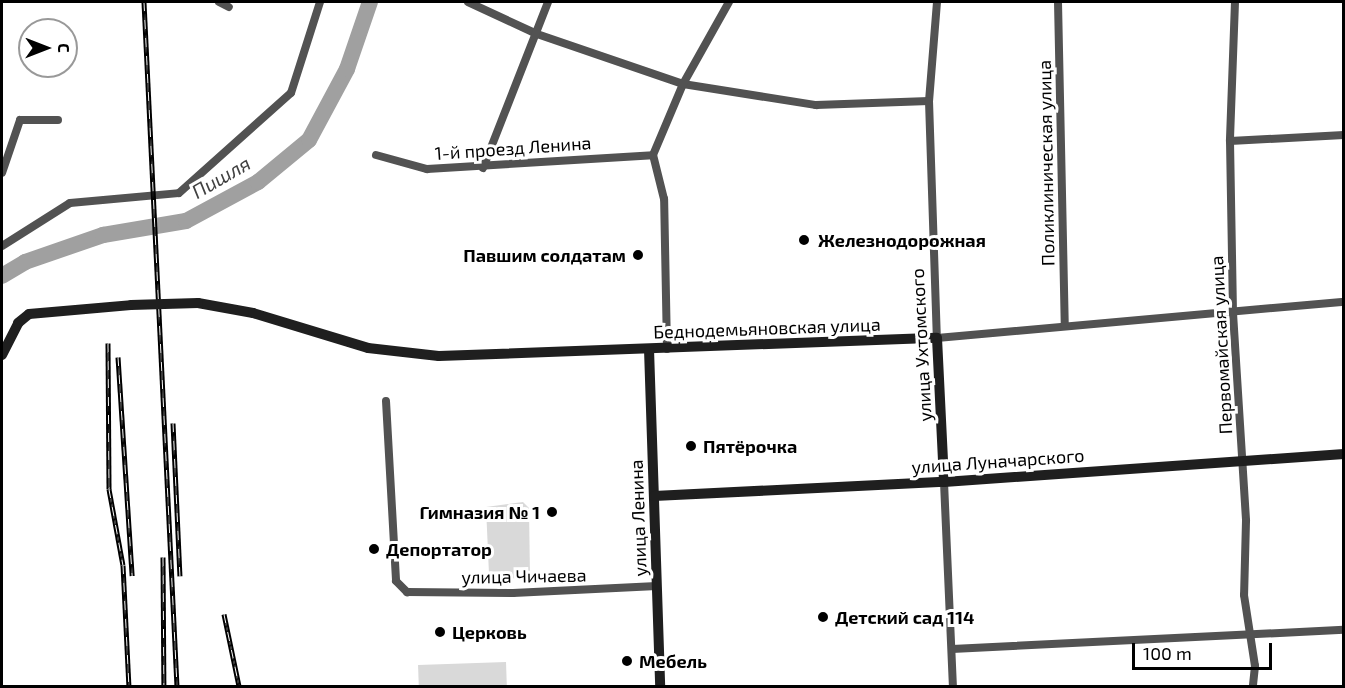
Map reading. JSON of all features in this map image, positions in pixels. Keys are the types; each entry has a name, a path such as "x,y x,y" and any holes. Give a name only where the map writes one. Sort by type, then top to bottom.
{"main road":[{"name":"Беднодемьяновская улица","path":"2,355 18,323 29,314 132,305 198,303 254,314 368,348 420,354 474,356 937,338"},
{"name":"улица Ухтомского","path":"937,338 945,482"},
{"name":"улица Ленина","path":"649,349 660,687"},
{"name":"улица Луначарского","path":"654,496 945,482 1344,454"}],"street":[{"path":"219,2 230,8"},
{"path":"2,246 70,203 178,193 291,93 320,2"},
{"path":"468,2 537,34 683,84 816,105 929,101"},
{"path":"483,168 548,2"},
{"path":"667,349 664,199 653,155 683,84 729,2"},
{"name":"улица Ухтомского","path":"937,338 929,101 938,2"},
{"name":"Поликлиническая улица","path":"1058,2 1065,324"},
{"name":"Первомайская улица","path":"1235,2 1230,141 1233,313 1246,521 1244,595 1255,666 1253,687"},
{"path":"2,173 20,120 58,120"},
{"path":"1230,141 1344,135"},
{"name":"1-й проезд Ленина","path":"376,154 427,169 483,168 653,155"},
{"name":"Беднодемьяновская улица","path":"937,338 1065,324 1233,313 1344,302"},
{"name":"улица Чичаева","path":"386,401 396,581 407,592 513,593 657,586"},
{"name":"улица Ухтомского","path":"945,482 953,687"},
{"path":"952,649 1344,630"}],"shaded area":[{"path":"523,502 529,508 530,577 493,580 489,574 486,507"},
{"path":"506,662 507,686 419,686 418,665"}],"waterway":[{"name":"Пишля","path":"2,276 25,262 103,235 186,221 258,182 309,140 347,69 370,2"}],"railway":[{"path":"144,2 177,686"},
{"path":"108,343 109,489 123,565 129,686"},
{"path":"118,357 132,576"},
{"path":"173,423 180,576"},
{"path":"163,557 164,686"},
{"path":"224,614 239,686"}],"place":[{"name":"Железнодорожная","path":"804,240"},
{"name":"Павшим солдатам","path":"638,255"},
{"name":"Пятёрочка","path":"691,446"},
{"name":"Гимназия № 1","path":"552,512"},
{"name":"Депортатор","path":"374,549"},
{"name":"Детский сад 114","path":"823,617"},
{"name":"Церковь","path":"440,632"},
{"name":"Мебель","path":"627,661"}]}
